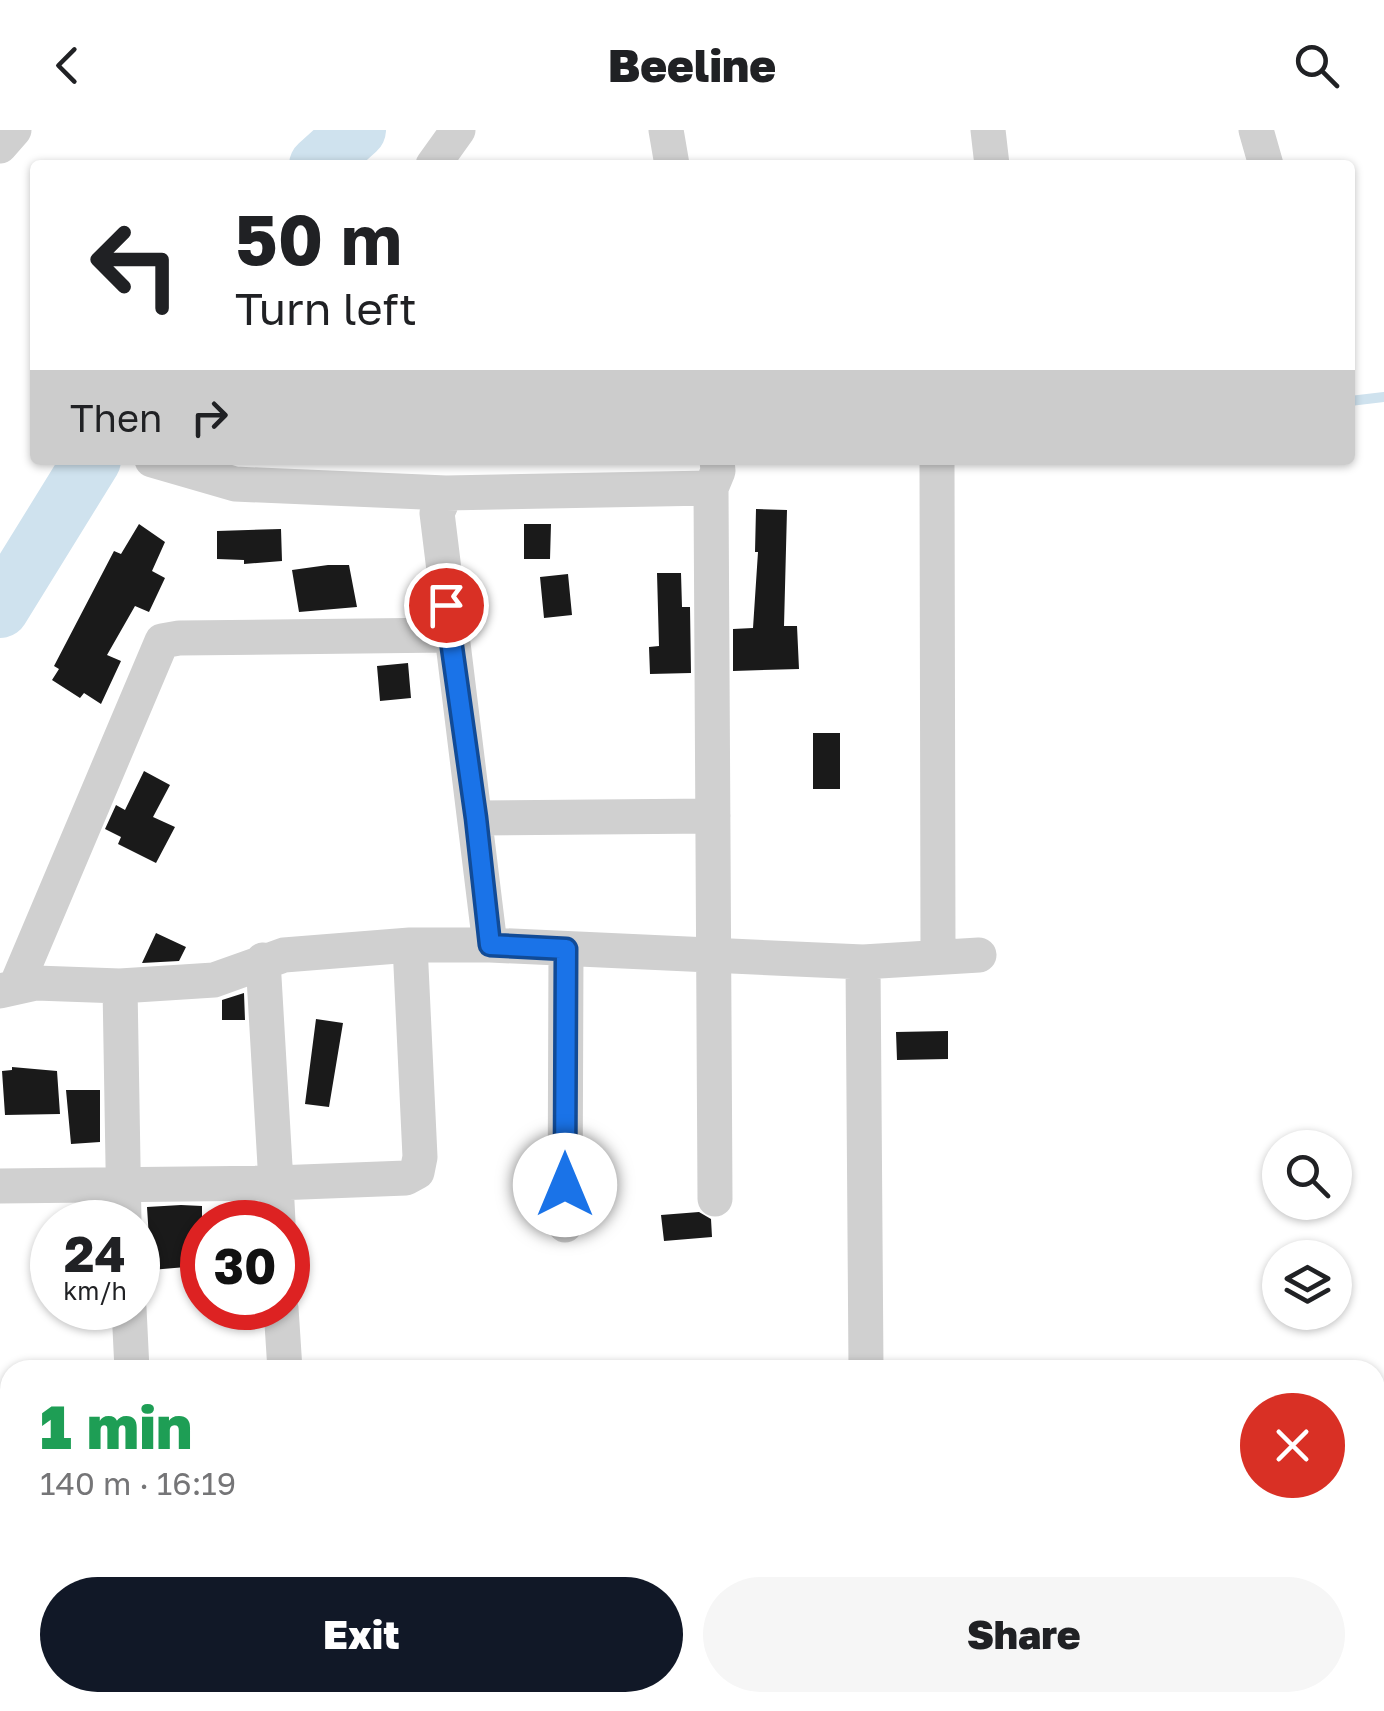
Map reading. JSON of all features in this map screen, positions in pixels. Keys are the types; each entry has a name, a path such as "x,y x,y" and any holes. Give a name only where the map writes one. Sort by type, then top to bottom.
{"street":[{"path":"0,146 14,130"},
{"path":"436,160 458,130"},
{"path":"666,130 671,160"},
{"path":"988,130 991,160"},
{"path":"1256,130 1265,160"},
{"path":"169,465 235,484 446,493 714,474 715,1199"},
{"path":"936,465 938,956"},
{"path":"446,493 436,513 490,945"},
{"path":"8,989 162,642 179,638 449,635"},
{"path":"476,818 713,816"},
{"path":"8,989 36,983 120,986 214,980 237,974 262,960 322,950 410,945 490,945 863,962 978,955"},
{"path":"0,1186 276,1183 406,1178 417,1172 420,1158 410,945"},
{"path":"565,1225 566,949"},
{"path":"262,960 277,1200"},
{"path":"863,962 866,1360"},
{"path":"120,986 123,1200"},
{"path":"130,1330 132,1360"},
{"path":"282,1330 284,1360"}],"building":[{"path":"756,509 787,510 784,626 797,626 799,669 733,671 733,629 753,628 758,552"},
{"path":"139,524 165,542 152,571 165,578 149,612 135,606 107,655 121,661 101,704 84,693 80,698 52,680 59,669 54,666 114,551 121,554"},
{"path":"524,524 551,524 550,559 524,559"},
{"path":"281,529 282,561 244,564 244,560 217,559 217,531"},
{"path":"349,565 357,607 299,612 292,570"},
{"path":"657,573 681,573 682,607 690,607 691,673 650,674 649,647 659,646"},
{"path":"568,574 572,615 544,618 540,577"},
{"path":"408,663 411,698 380,701 377,666"},
{"path":"813,733 840,733 840,789 813,789"},
{"path":"144,771 170,785 153,817 175,827 156,863 118,844 121,837 105,829 116,805 125,810"},
{"path":"156,933 186,947 179,961 142,963"},
{"path":"244,993 245,1020 222,1020 222,1000"},
{"path":"316,1019 343,1023 329,1107 305,1104"},
{"path":"948,1031 948,1059 897,1060 896,1032"},
{"path":"12,1067 57,1071 60,1114 5,1115 2,1071"},
{"path":"66,1090 100,1090 100,1142 71,1144"},
{"path":"180,1205 180,1268 160,1269 160,1206"},
{"path":"699,1212 711,1219 712,1237 664,1241 661,1215"}],"waterway":[{"path":"324,160 357,130"},
{"path":"1355,400 1384,397"},
{"path":"0,609 89,465"}],"route":[{"path":"446,605 490,945 566,949 565,1185"}]}
